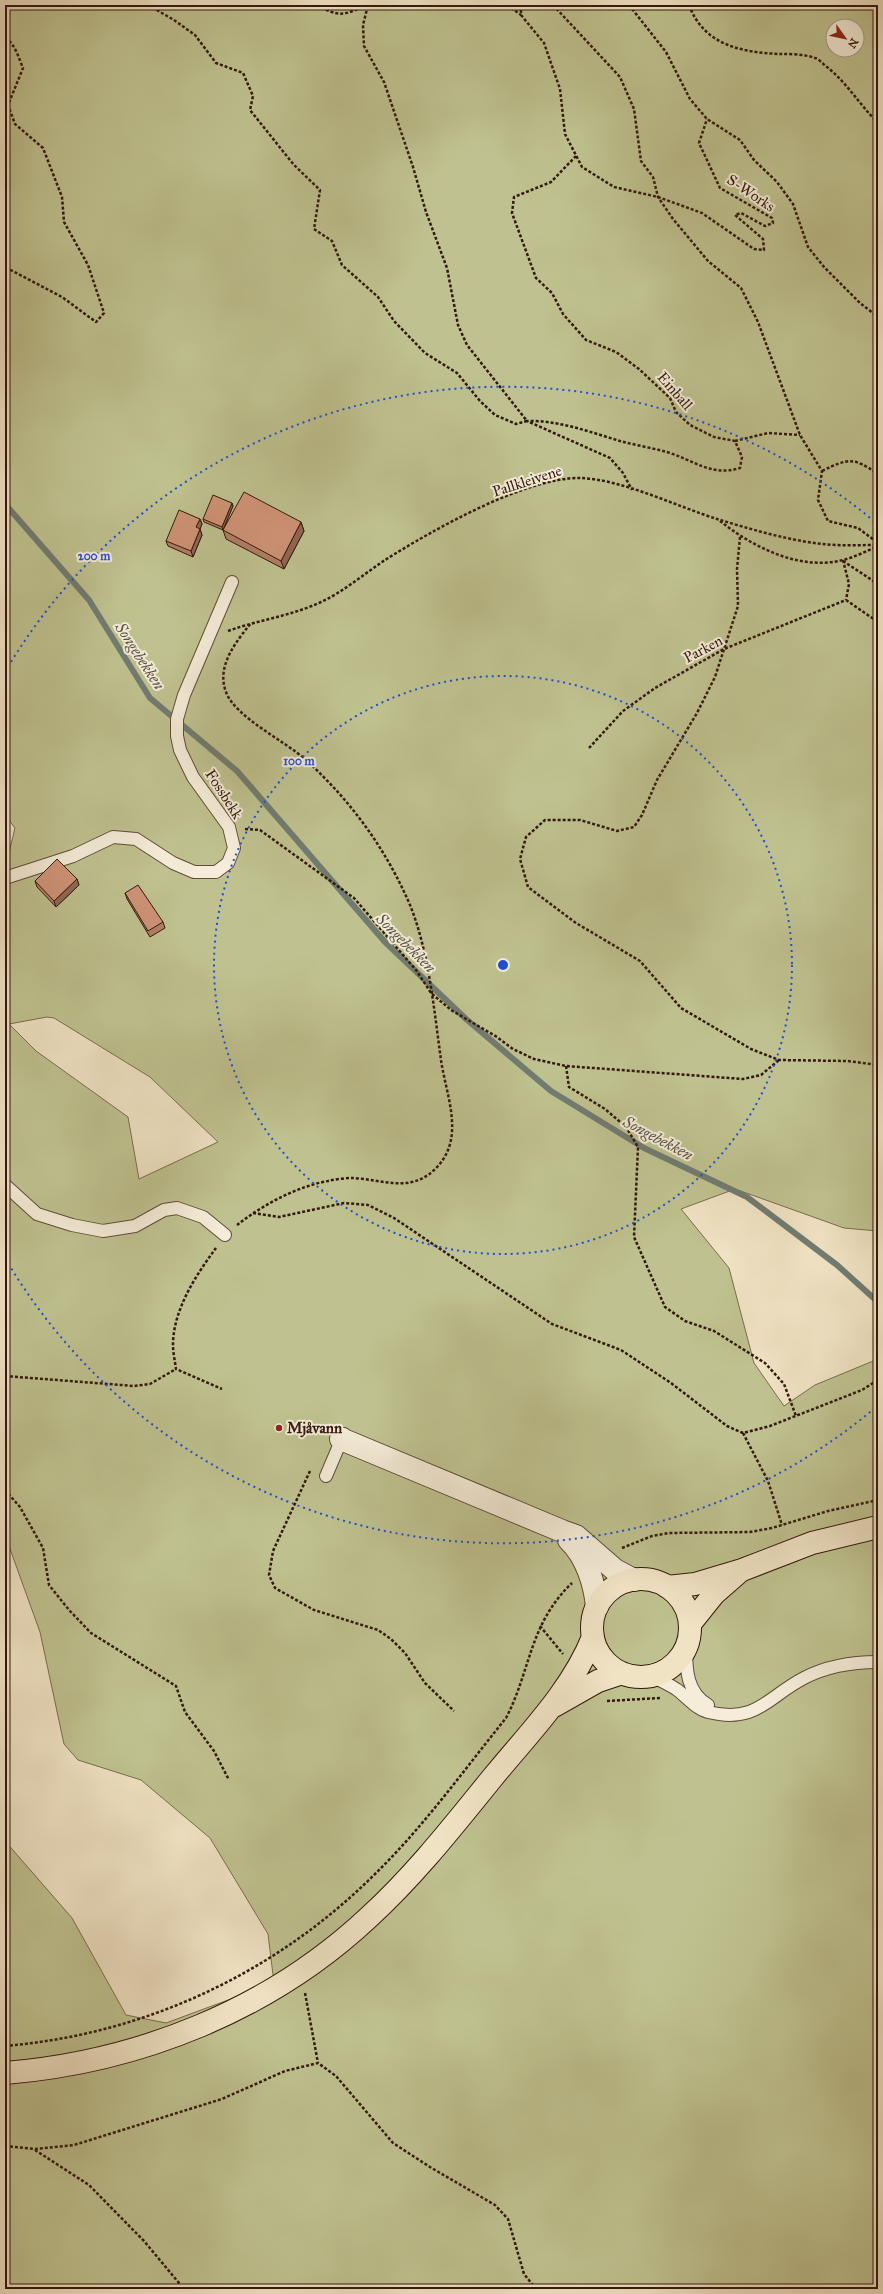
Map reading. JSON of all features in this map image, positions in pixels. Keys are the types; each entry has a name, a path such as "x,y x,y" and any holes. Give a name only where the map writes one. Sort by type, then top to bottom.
{"main road":[{"path":"667,1587 695,1584 742,1570 812,1543 878,1527"},
{"path":"690,1624 714,1594 742,1570"},
{"path":"634,1580 651,1580 667,1587 683,1603 690,1624 686,1648 672,1666 651,1676 636,1677 622,1673 610,1666 600,1655 593,1637 593,1616 597,1607 612,1589 634,1580"},
{"path":"5,2073 66,2065 100,2058 172,2037 236,2009 300,1971 368,1918 408,1879 551,1708 580,1665 593,1637"},
{"path":"551,1708 598,1681 622,1673"}],"street":[{"path":"344,1434 562,1531 580,1554 595,1565 614,1570 634,1580"},
{"path":"595,1565 595,1592 597,1607"}],"lane":[{"name":"Fossbekk","path":"5,878 73,856 113,837 136,839 173,863 194,872 216,872 228,863 232,857 234,848 229,827 193,777 180,750 177,736 177,719 184,695 232,582"},
{"path":"5,1185 37,1214 72,1225 103,1231 135,1226 164,1210 177,1208 203,1217 225,1235"},
{"path":"326,1476 344,1434"},
{"path":"686,1648 687,1672 690,1685 698,1697 721,1713"},
{"path":"651,1676 675,1688 702,1710 744,1714 752,1712 768,1704 784,1690 804,1678 826,1669 851,1663 878,1662"}],"path":[{"path":"148,5 174,20 195,35 216,63 244,73 253,96 250,110 294,165 320,190 314,229 332,241 342,265 378,297 394,321 424,352 457,373 475,396 495,415 516,424 527,421 542,420 668,453 710,469 727,472 740,468 742,457 735,441 768,433 800,435"},
{"path":"317,5 333,14 353,12 367,5"},
{"path":"367,5 363,25 364,46 384,82 414,167 426,212 447,268 458,325 467,345 527,421 610,458 623,473 632,490"},
{"path":"508,5 521,16 544,43 560,89 565,134 582,167 614,187 658,197"},
{"path":"521,5 521,16"},
{"path":"553,5 620,77 634,109 641,162 653,177 658,197 673,219 708,261 741,288 758,322 800,435 822,471 818,500 828,521 858,528 878,545 843,560 813,562 787,558 740,537 718,519"},
{"path":"628,5 666,52 690,99 707,119 740,140 754,160 777,182 793,204 808,247 824,267 860,303 878,317"},
{"path":"689,5 694,18 719,42 751,52 796,54 816,58 844,81 867,112 878,123"},
{"path":"5,38 8,39 18,54 23,68 8,105 15,124 43,148 62,197 64,222 88,265 104,313 96,322 62,297 5,267"},
{"name":"S-Works","path":"658,197 702,213 754,249 764,250 763,239 735,215 741,213 765,226 773,223 772,218 720,188 699,143 707,119"},
{"name":"Einball","path":"576,156 551,182 514,197 512,213 536,278 552,293 563,314 586,340 616,352 639,369 670,398 676,412 690,425 714,437 735,441"},
{"path":"822,471 844,460 862,463 878,474"},
{"name":"Pallkleivene","path":"431,993 423,952 410,906 387,859 366,824 337,790 304,758 239,710 228,696 224,678 226,661 234,644 251,623 281,616 321,602 407,546 449,523 512,494 558,479 581,478 632,490 718,519 822,544 878,545"},
{"path":"740,537 737,569 738,606 715,677 697,713 657,780 642,815 634,827 617,831 580,820 545,820 526,837 520,859 528,887 576,923 640,961 680,1008 752,1049 779,1060 848,1061 878,1065"},
{"path":"843,560 878,584"},
{"path":"843,560 848,584 846,600 878,622"},
{"name":"Parken","path":"589,748 623,710 655,688 724,649 846,600"},
{"path":"229,827 260,830 354,898 416,970 431,993 451,1010 497,1037 513,1050 534,1059 566,1066 743,1079 761,1075 779,1060"},
{"path":"176,1369 173,1345 176,1322 202,1267 225,1235 253,1213 308,1185 353,1178 400,1184 420,1180 436,1168 447,1155 453,1124 431,993"},
{"path":"566,1066 569,1087 605,1109 626,1127 638,1147 634,1237 665,1307 685,1321 714,1331 765,1363 784,1384 796,1416"},
{"path":"253,1213 279,1217 344,1203 368,1205 394,1218 552,1324 621,1350 671,1383 727,1426 743,1433 770,1426 796,1416 862,1390 878,1380"},
{"path":"5,1376 134,1386 150,1384 176,1369"},
{"path":"176,1369 222,1389"},
{"path":"743,1433 768,1481 782,1525"},
{"path":"310,1469 273,1551 269,1574 276,1588 314,1610 378,1630 391,1639 405,1653 425,1683 454,1711"},
{"path":"5,1490 20,1507 43,1548 49,1585 69,1610 91,1633 176,1686 185,1712 214,1751 229,1780"},
{"path":"5,2046 61,2039 104,2030 147,2017 188,2001 218,1987 270,1958 329,1916 399,1849 506,1718 516,1698 531,1646 540,1626 562,1592 595,1565 635,1542 657,1535 687,1531 750,1532 782,1525 828,1511 878,1500"},
{"path":"300,1971 318,2063 336,2076 394,2143 430,2167 495,2205 508,2219 524,2274 536,2289"},
{"path":"5,2146 35,2149 74,2145 222,2099 285,2071 318,2063"},
{"path":"35,2149 89,2185 144,2242 184,2289"}],"green space":[{"path":"5,5 878,5 878,1231 844,1228 735,1189 681,1209 729,1268 754,1363 784,1406 815,1385 878,1359 878,2289 5,2289 5,1841 72,1918 126,2015 166,2023 274,1983 268,1934 210,1838 141,1780 78,1760 64,1744 40,1632 5,1535 5,870 15,828 5,815","holes":["47,1017 54,1018 150,1077 218,1142 139,1179 128,1117 36,1051 9,1024"]}],"building":[{"path":"244,492 301,522 281,561 223,530"},
{"path":"213,495 232,503 222,527 203,519"},
{"path":"179,510 200,519 196,527 200,529 191,551 166,541"},
{"path":"57,859 77,879 54,901 35,881"},
{"path":"138,885 163,922 148,931 125,893"}],"waterway":[{"name":"Songebekken","path":"5,504 89,600 150,698 237,771 385,942 466,1019 551,1091 644,1148 747,1197 837,1265 878,1302"}],"place":[{"name":"Mjåvann","path":"279,1428"}]}
